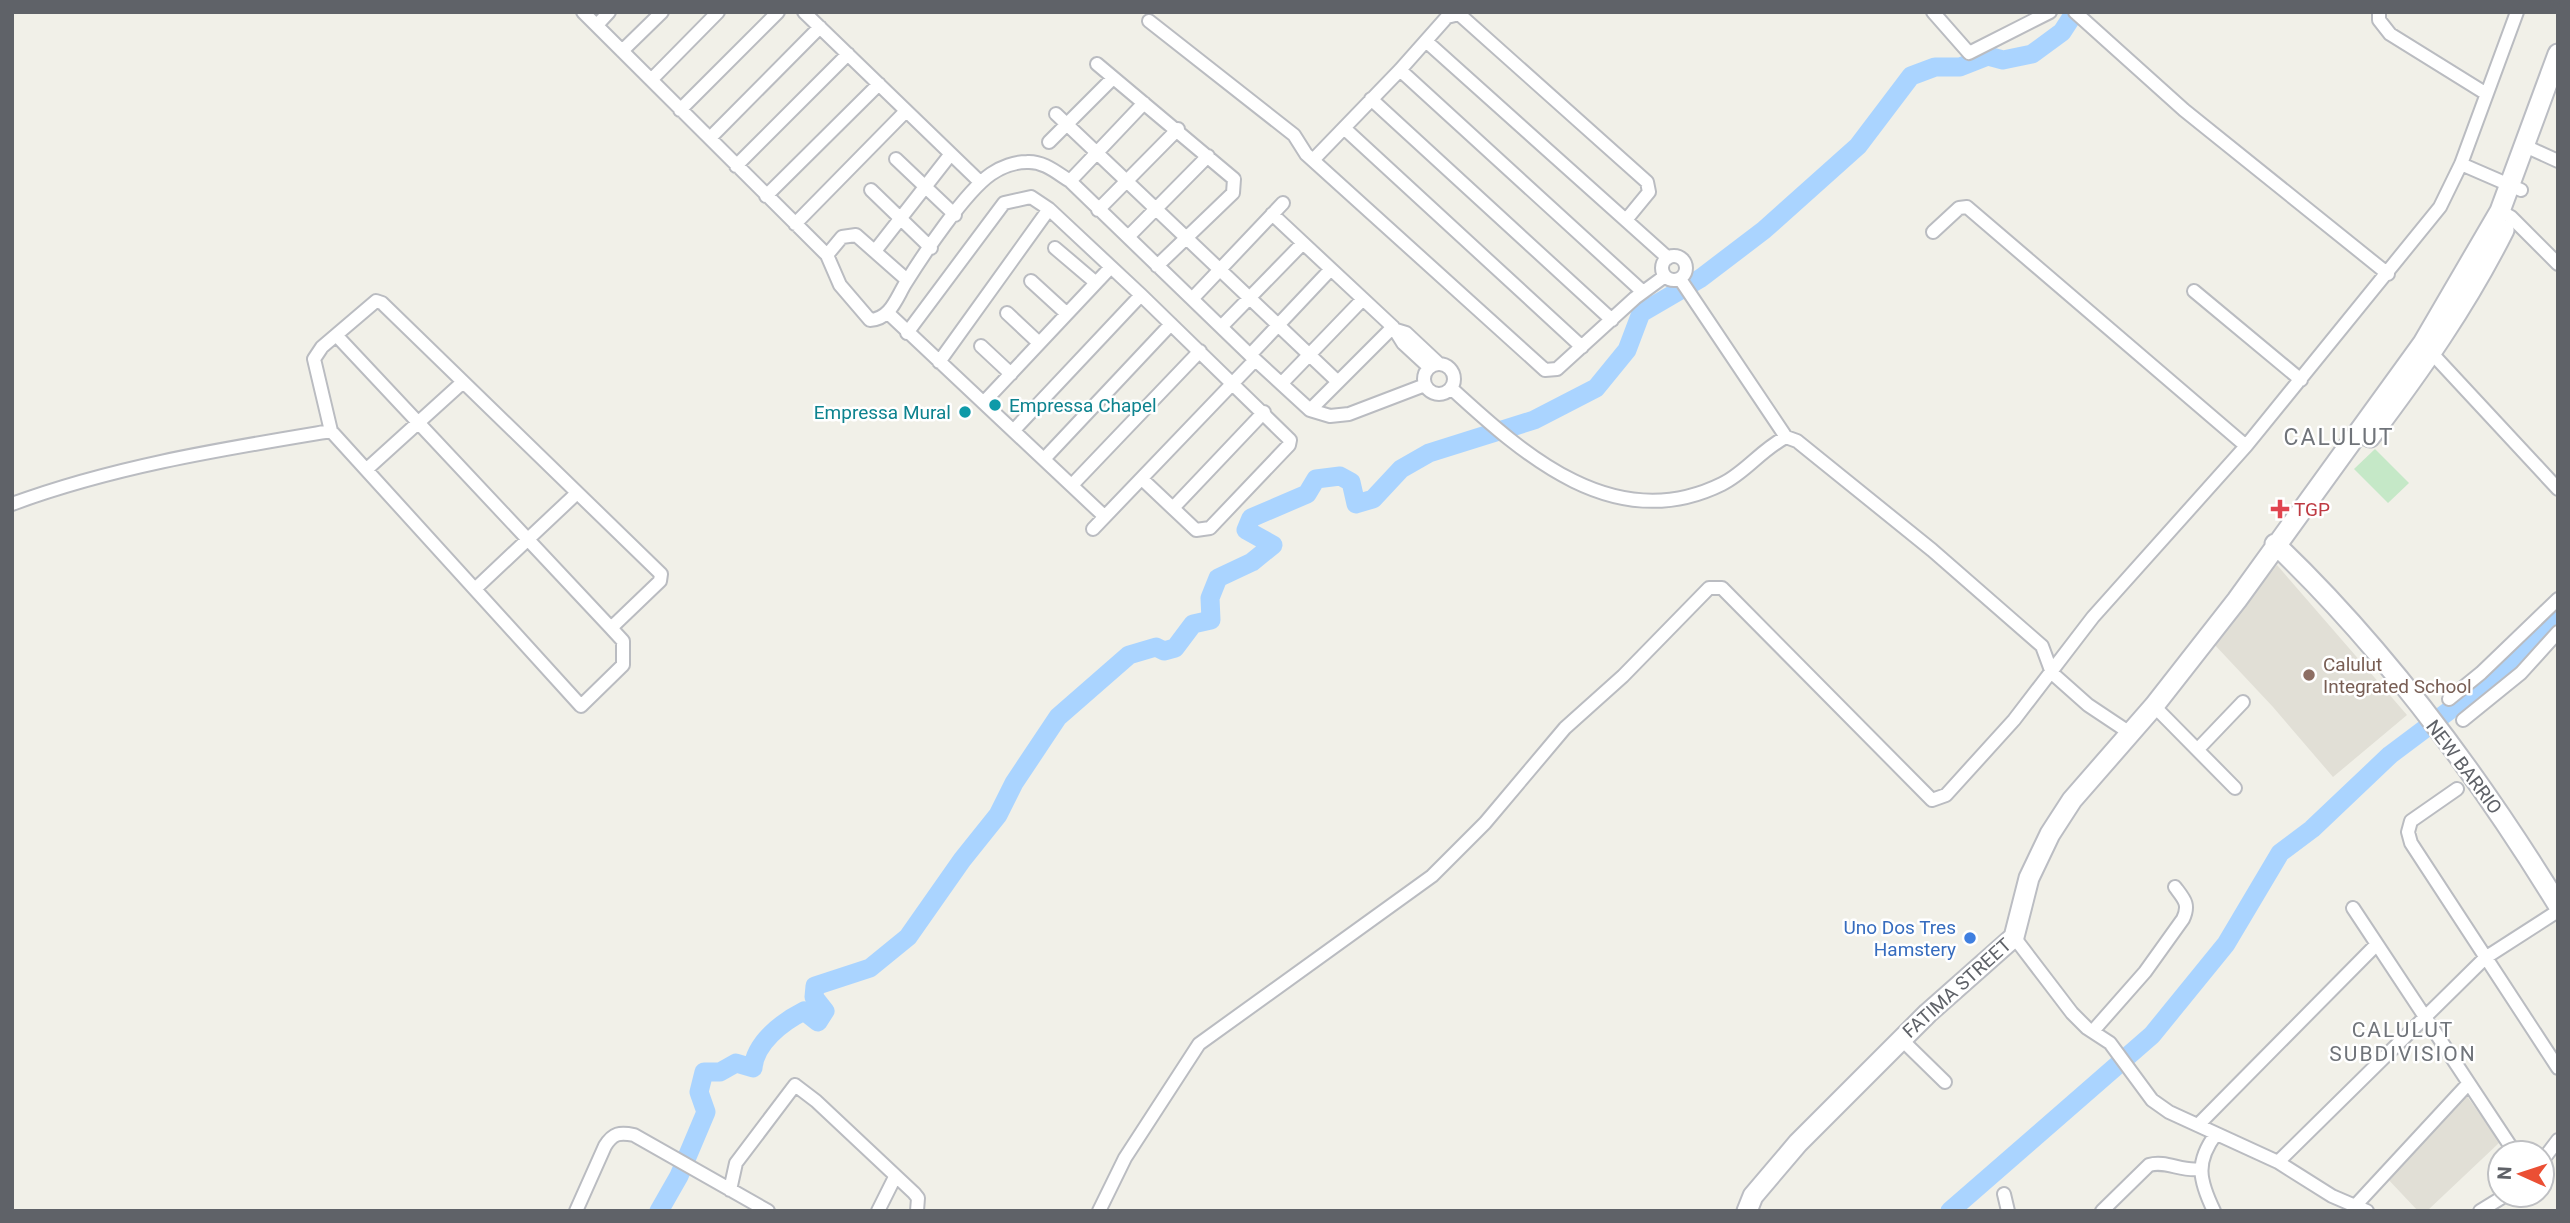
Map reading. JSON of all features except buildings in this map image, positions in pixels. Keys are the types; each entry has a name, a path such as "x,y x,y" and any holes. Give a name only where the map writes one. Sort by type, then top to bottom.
{"main road":[{"path":"2530,148 2558,54"},
{"path":"2530,148 2558,90"},
{"name":"FATIMA STREET","path":"1747,1211 1753,1196 1798,1143 1901,1040 2014,937 2029,878 2050,834 2073,800 2154,706 2279,548 2477,282 2530,148"},
{"name":"NEW BARRIO","path":"2279,548 2344,616 2477,779 2558,905"}],"street":[{"path":"583,12 827,255 840,285 865,317 879,320 888,313 907,280 980,182 1007,166 1027,162 1043,164 1070,181 1252,358 1310,410 1330,416 1349,414 1425,385"},
{"path":"597,25 610,12"},
{"path":"622,51 662,12"},
{"path":"652,79 718,12"},
{"path":"680,110 778,12"},
{"path":"804,12 980,182"},
{"path":"1933,12 1969,52 2050,12"},
{"path":"2379,12 2378,20 2390,34 2485,93"},
{"path":"1099,1211 1125,1158 1199,1044 1432,876 1485,823 1565,728 1623,676 1709,588 1722,589 1932,800 1946,795 1984,755 2052,673 2093,617 2246,446 2440,207 2461,164 2485,93 2518,12"},
{"path":"1314,159 1447,17 1459,14 1647,182 1649,192 1626,220"},
{"path":"2077,15 2184,110 2388,274"},
{"path":"1149,21 1294,135 1314,159 1545,370 1557,369 1643,292 1665,276"},
{"path":"710,138 820,27"},
{"path":"1427,41 1668,258 1676,257 1685,264 1681,281"},
{"path":"736,166 848,54"},
{"path":"1097,64 1234,178 1236,186 1233,193 1157,266"},
{"path":"1400,70 1643,292"},
{"path":"1049,142 1113,78"},
{"path":"766,195 879,84"},
{"path":"1371,99 1612,320"},
{"path":"1070,181 1144,103"},
{"path":"795,225 906,111"},
{"path":"1055,114 1186,238 1217,271 1338,382"},
{"path":"1344,128 1582,347"},
{"path":"1098,210 1178,129"},
{"path":"2530,148 2558,161"},
{"path":"875,251 950,155"},
{"path":"1128,237 1208,156"},
{"path":"896,159 955,215"},
{"path":"2461,164 2516,187"},
{"path":"871,190 930,248"},
{"path":"907,333 1004,203 1031,197 1049,209 1287,435 1289,445 1210,528 1196,530 1142,479"},
{"path":"1192,299 1283,203"},
{"path":"1933,232 1959,208 1966,207 2246,446"},
{"path":"939,362 1049,209"},
{"path":"1272,214 1394,328 1406,333 1433,365 1447,366 1453,374 1451,388"},
{"path":"2505,214 2558,264"},
{"path":"827,255 842,237 856,235 907,280"},
{"path":"1222,326 1303,243"},
{"path":"1055,248 1095,282"},
{"path":"1668,258 1662,268 1665,276 1681,281 1694,298 1786,437 1797,441 1932,550 2042,646 2052,673 2088,705 2130,733"},
{"path":"985,401 1111,267"},
{"path":"1093,529 1233,385 1279,326 1331,269"},
{"path":"1031,281 1066,313"},
{"path":"2194,291 2301,380"},
{"path":"1014,430 1141,295"},
{"path":"1282,383 1363,299"},
{"path":"336,335 416,424 526,540 611,628 624,641 623,665 581,706 331,431 314,359 336,335 371,303 382,303 661,574 660,581 611,628"},
{"path":"888,313 985,401 1104,516"},
{"path":"1007,313 1039,343"},
{"path":"1044,459 1171,324"},
{"path":"1310,410 1394,328"},
{"path":"981,346 1011,374"},
{"path":"2427,348 2558,489"},
{"path":"1072,485 1200,351"},
{"path":"1433,365 1424,376 1425,385 1437,394 1451,388"},
{"path":"367,469 463,382"},
{"path":"1451,388 1508,441 1580,486 1606,495 1648,500 1674,499 1724,484 1786,437"},
{"path":"1173,508 1264,412"},
{"path":"12,504 62,485 132,468 331,431"},
{"path":"475,589 577,493"},
{"path":"2449,699 2481,673 2558,599"},
{"path":"2463,720 2521,673 2558,632"},
{"path":"2198,748 2243,702"},
{"path":"2154,706 2235,788"},
{"path":"2457,789 2411,821 2408,832 2411,843 2558,1068"},
{"path":"2093,1031 2145,972 2183,919 2187,909 2186,902 2175,887"},
{"path":"2353,908 2505,1139"},
{"path":"2278,1161 2485,958 2558,911"},
{"path":"2014,937 2072,1013 2118,1053 2152,1100 2216,1134 2278,1161 2367,1211"},
{"path":"2198,1125 2376,944"},
{"path":"1901,1040 1945,1082"},
{"path":"2355,1206 2468,1084"},
{"path":"730,1190 736,1163 794,1085 874,1153 918,1198 917,1211"},
{"path":"576,1211 611,1137 621,1133 634,1135 768,1211"},
{"path":"2214,1211 2200,1169 2205,1148 2216,1134"},
{"path":"2102,1211 2149,1165 2157,1162 2182,1169 2200,1169"},
{"path":"878,1211 895,1177"},
{"path":"2004,1194 2008,1211"}],"shaded area":[{"name":"Calulut Integrated School","path":"2277,565 2407,715 2333,777 2213,643"},
{"path":"2466,1095 2498,1139 2486,1139 2486,1155 2427,1211 2418,1211 2385,1176"}],"green space":[{"path":"2375,449 2409,483 2388,503 2354,469"}],"waterway":[{"path":"659,1211 679,1176 706,1112 699,1092 704,1072 720,1072 736,1063 753,1068 764,1042 787,1021 804,1011 818,1022 825,1011 814,997 815,986 870,968 908,937 962,860 998,815 1014,783 1058,717 1129,655 1156,647 1164,651 1175,648 1193,624 1211,620 1210,598 1218,578 1252,562 1273,545 1246,530 1251,518 1307,494 1316,479 1340,476 1351,482 1356,504 1373,499 1401,469 1429,453 1534,420 1596,388 1627,350 1641,313 1701,278 1764,230 1858,146 1911,76 1935,67 1960,67 1988,56 2003,60 2032,54 2062,32 2075,12"},
{"path":"1950,1211 2152,1035 2226,944 2280,853 2312,829 2390,755 2486,683 2558,621"}],"place":[{"name":"Empressa Chapel","path":"995,405"},
{"name":"Empressa Mural","path":"965,412"},
{"name":"TGP","path":"2280,509"},
{"name":"Calulut Integrated School","path":"2309,675"},
{"name":"Uno Dos Tres Hamstery","path":"1970,938"}],"district":[{"name":"CALULUT","path":"2339,437"},
{"name":"CALULUT SUBDIVISION","path":"2403,1042"}]}
